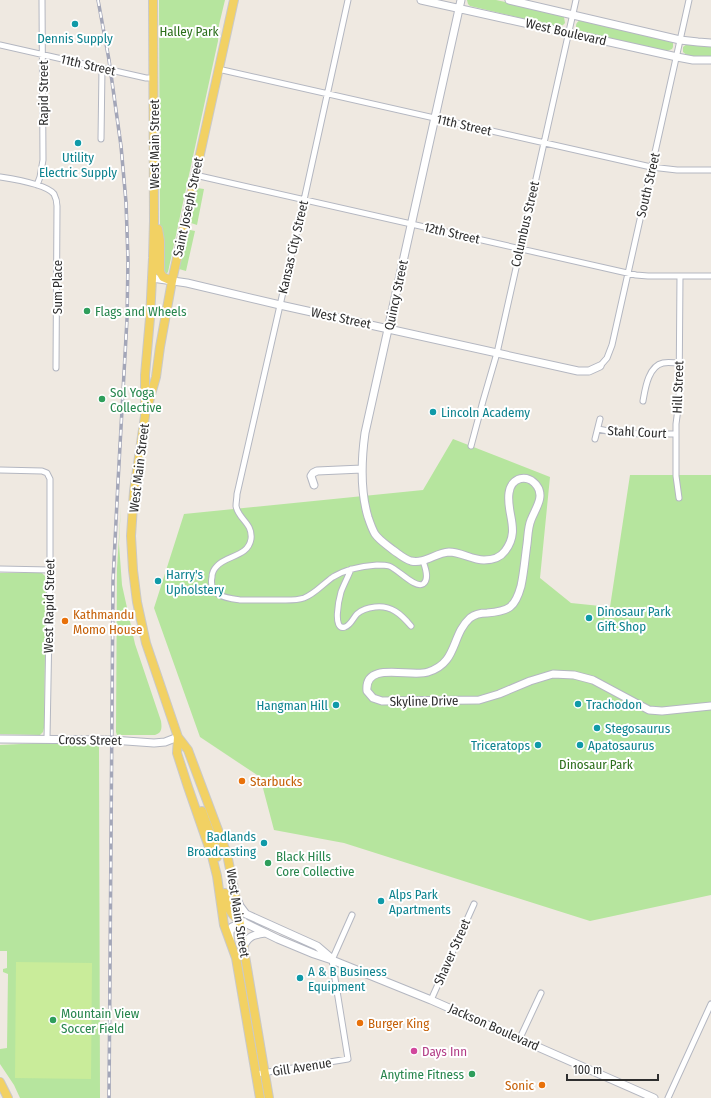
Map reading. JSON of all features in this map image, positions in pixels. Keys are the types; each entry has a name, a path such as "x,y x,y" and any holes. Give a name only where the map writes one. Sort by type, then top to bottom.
{"main road":[{"name":"West Main Street","path":"153,0 154,221 150,318 145,376 145,416 132,512 131,536 133,570 137,602 146,643 178,737 188,750 224,844 231,870 241,922 243,948 269,1098"},
{"name":"Saint Joseph Street","path":"145,416 156,377 172,281 234,0"},
{"path":"154,221 158,229 160,241 160,272 163,277 172,281"},
{"name":"West Main Street","path":"178,737 178,753 212,856 221,898 224,925 231,942 237,964 260,1098"},
{"path":"188,787 199,804 214,844 227,904 232,914 241,922"},
{"path":"0,1082 8,1098"}],"street":[{"name":"Rapid Street","path":"38,185 43,160 42,0"},
{"name":"Kansas City Street","path":"348,0 237,494 236,507 238,512 250,526 250,542 244,551 217,566 214,570 211,586 217,594 240,600 299,600 311,594 334,576 351,569 378,565 389,566 402,573 416,584 421,584 427,579 423,561"},
{"name":"West Boulevard","path":"421,0 677,57 693,60 711,60"},
{"name":"Quincy Street","path":"423,561 414,562 406,559 385,544 376,535 365,507 363,493 362,452 461,0"},
{"name":"West Boulevard","path":"508,0 680,40 711,43"},
{"name":"Columbus Street","path":"471,446 482,401 497,354 576,0"},
{"name":"South Street","path":"600,366 607,358 612,345 689,0"},
{"name":"11th Street","path":"0,45 146,78 153,78"},
{"path":"101,138 102,68"},
{"name":"11th Street","path":"218,70 651,167 673,170 711,170"},
{"name":"12th Street","path":"195,175 627,273 648,276 711,276"},
{"path":"0,177 38,185"},
{"name":"Sum Place","path":"38,185 53,193 57,206 56,368"},
{"name":"Hill Street","path":"679,498 676,476 676,434 679,401 680,276"},
{"name":"West Street","path":"152,278 187,283 497,354 578,371 589,371 600,366"},
{"path":"643,401 650,374 656,366 663,363 679,363"},
{"path":"595,439 600,419"},
{"name":"Stahl Court","path":"598,429 627,434 676,434"},
{"path":"314,485 312,476 313,473 362,469"},
{"name":"West Rapid Street","path":"0,470 42,471 47,473 50,479 47,739"},
{"name":"Skyline Drive","path":"423,561 443,553 450,552 480,560 496,559 502,555 511,542 513,534 508,494 512,484 516,480 525,478 534,482 540,493 540,501 530,525 521,586 519,594 513,605 503,611 472,616 461,630 451,654 436,669 417,674 384,672 373,675 367,684 367,688 368,694 375,700 390,702 479,700 553,674 574,675 593,680 649,710 662,711 711,706"},
{"path":"0,569 50,570"},
{"path":"351,569 340,594 338,618 339,626 341,627 350,624 355,616 363,610 382,606 398,612 411,626"},
{"name":"Cross Street","path":"0,739 112,740 154,743 165,742 178,737"},
{"name":"Jackson Boulevard","path":"235,894 240,906 246,914 317,946 332,960"},
{"name":"Shaver Street","path":"431,1000 474,904"},
{"path":"332,960 352,915"},
{"path":"231,942 230,929 234,925 241,922 249,922 285,936 297,937"},
{"name":"Jackson Boulevard","path":"241,922 314,954 431,1000 654,1098"},
{"path":"243,948 251,936 267,933"},
{"name":"Gill Avenue","path":"256,1074 348,1059 332,960"},
{"path":"520,1038 541,993"},
{"path":"668,1098 711,1004"}],"green space":[{"name":"Halley Park","path":"159,0 225,0 219,25 218,41 168,272 164,275 160,226"},
{"path":"467,0 496,0 561,14 564,17 565,23 559,27 470,6"},
{"path":"581,20 673,42 673,47 667,51 578,31 576,25"},
{"path":"687,44 711,45 711,58 689,56 683,52 683,47"},
{"path":"197,188 204,189 197,225 191,223 190,221"},
{"path":"188,231 195,231 186,271 179,269"},
{"name":"Dinosaur Park","path":"453,439 550,477 540,578 571,603 610,607 630,475 711,475 711,895 590,921 344,843 274,830 260,777 200,737 154,608 184,514 423,490"},
{"path":"121,505 119,544 122,585 135,644 161,721 161,730 155,735 117,735 116,732 117,569"},
{"path":"0,573 42,573 46,579 44,728 40,735 0,734"},
{"path":"99,743 100,1098 20,1098 14,1085 0,1064 0,1049 7,1048 8,974 3,972 3,969 7,968 7,951 0,951 0,745"},
{"name":"Mountain View Soccer Field","path":"16,962 92,963 91,1079 15,1078"}],"railway":[{"path":"98,0 109,60 121,146 126,202 128,260 127,319 113,581 109,1098"}],"place":[{"name":"Dennis Supply","path":"75,24"},
{"name":"Utility Electric Supply","path":"78,143"},
{"name":"Flags and Wheels","path":"87,311"},
{"name":"Sol Yoga Collective","path":"102,399"},
{"name":"Lincoln Academy","path":"433,412"},
{"name":"Harry's Upholstery","path":"158,581"},
{"name":"Dinosaur Park Gift Shop","path":"589,618"},
{"name":"Kathmandu Momo House","path":"65,621"},
{"name":"Trachodon","path":"578,704"},
{"name":"Hangman Hill","path":"336,705"},
{"name":"Stegosaurus","path":"597,728"},
{"name":"Triceratops","path":"538,745"},
{"name":"Apatosaurus","path":"580,745"},
{"name":"Starbucks","path":"242,781"},
{"name":"Badlands Broadcasting","path":"264,843"},
{"name":"Black Hills Core Collective","path":"268,863"},
{"name":"Alps Park Apartments","path":"381,901"},
{"name":"A & B Business Equipment","path":"300,978"},
{"name":"Mountain View Soccer Field","path":"53,1020"},
{"name":"Burger King","path":"360,1023"},
{"name":"Days Inn","path":"414,1051"},
{"name":"Anytime Fitness","path":"472,1074"},
{"name":"Sonic","path":"542,1085"}]}
